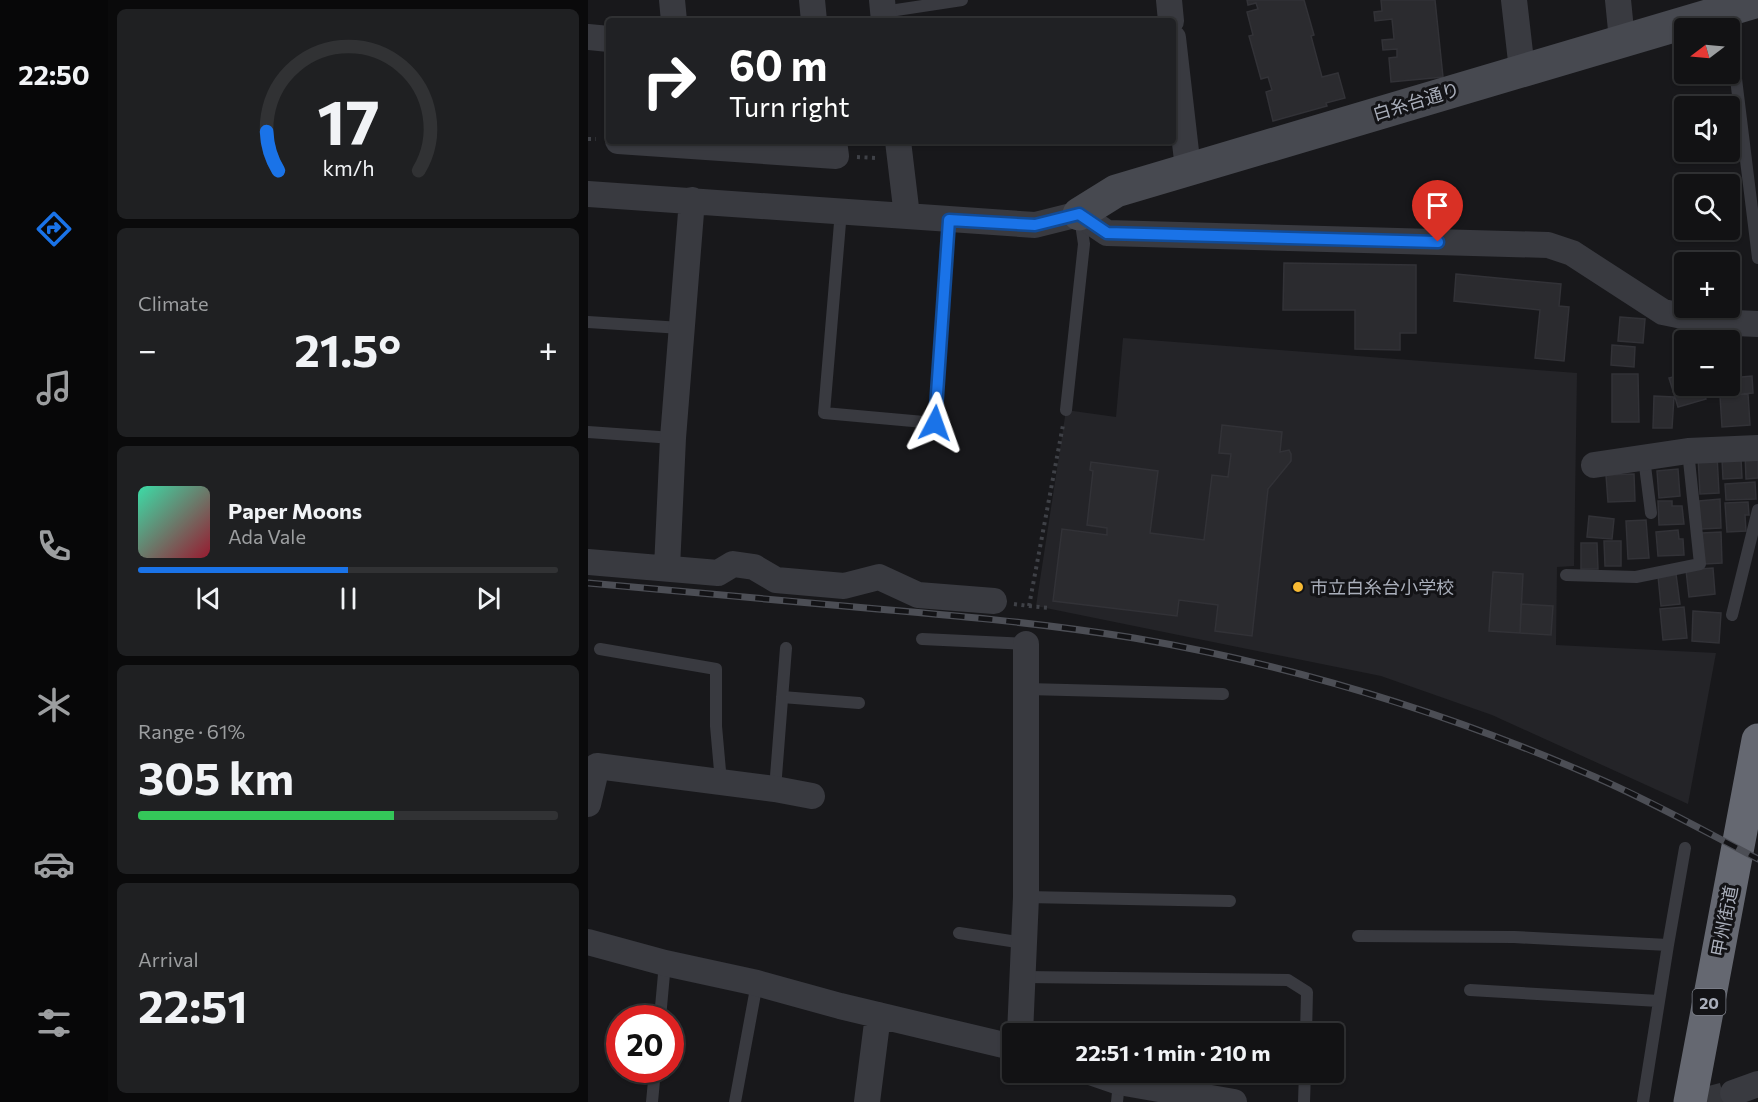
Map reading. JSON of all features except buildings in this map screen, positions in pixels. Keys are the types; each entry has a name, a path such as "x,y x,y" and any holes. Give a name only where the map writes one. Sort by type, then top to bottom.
{"highway":[{"name":"甲州街道","path":"1690,1102 1751,834 1758,740"},
{"name":"甲州街道","path":"1721,1097 1735,905"}],"street":[{"path":"672,0 674,18"},
{"path":"812,0 814,18"},
{"path":"1169,0 1171,18"},
{"path":"1514,0 1522,70"},
{"path":"1618,0 1622,40"},
{"name":"白糸台通り","path":"1736,18 1758,1"},
{"name":"白糸台通り","path":"1079,214 1116,191 1622,40 1674,32"},
{"path":"588,37 606,39"},
{"path":"1176,64 1188,170"},
{"path":"711,144 835,148"},
{"path":"900,150 907,216"},
{"path":"588,194 1035,225 1079,214 1107,233 1548,245 1572,253 1663,312 1712,322 1758,324"},
{"path":"667,568 673,438 692,200"},
{"path":"1594,465 1688,451 1758,448"},
{"path":"588,562 718,573 733,564 754,567 776,580 844,586 879,577 918,595 993,601"},
{"path":"1021,1023 1026,897 1026,644"},
{"path":"588,804 597,766 812,796"},
{"path":"588,942 665,963 757,983 1002,1045"},
{"path":"867,1102 878,1015"},
{"path":"1105,1083 1118,1092 1234,1102"},
{"path":"1721,1097 1758,1084"}],"lane":[{"path":"883,11 962,0"},
{"path":"1737,84 1758,258"},
{"path":"841,211 824,413 935,423 949,220"},
{"path":"1066,410 1084,244 1079,214"},
{"path":"588,321 681,328"},
{"path":"588,432 673,438"},
{"path":"1566,575 1636,577 1700,564 1688,451"},
{"path":"1644,458 1651,513"},
{"path":"1732,615 1758,510"},
{"path":"922,639 1026,644"},
{"path":"774,789 786,648"},
{"path":"600,649 716,669 716,726 721,782"},
{"path":"1027,689 1223,694"},
{"path":"782,697 859,703"},
{"path":"1643,1102 1685,848"},
{"path":"1026,897 1230,901"},
{"path":"959,933 1024,943"},
{"path":"1358,936 1514,938 1668,945"},
{"path":"661,1005 665,963"},
{"path":"1023,977 1288,980 1307,992 1306,1023"},
{"path":"735,1102 757,983"},
{"path":"1470,990 1659,1001"},
{"path":"652,1102 654,1083"},
{"path":"1304,1102 1305,1083"}],"path":[{"path":"835,148 900,150"},
{"path":"1029,606 1066,410"},
{"path":"993,601 1050,608"}],"shaded area":[{"name":"市立白糸台小学校","path":"1123,338 1577,373 1574,566 1557,567 1556,645 1716,653 1688,804 1492,715 1381,676 1036,606 1066,410 1116,417"}],"tunnel":[{"path":"1698,1102 1733,1093"}],"railway":[{"path":"588,583 1030,624 1134,638 1252,662 1369,694 1483,732 1595,777 1677,816 1758,859"}],"place":[{"name":"市立白糸台小学校","path":"1298,587"}],"route":[{"path":"935,423 949,220 1035,225 1079,214 1107,233 1438,242"}]}
